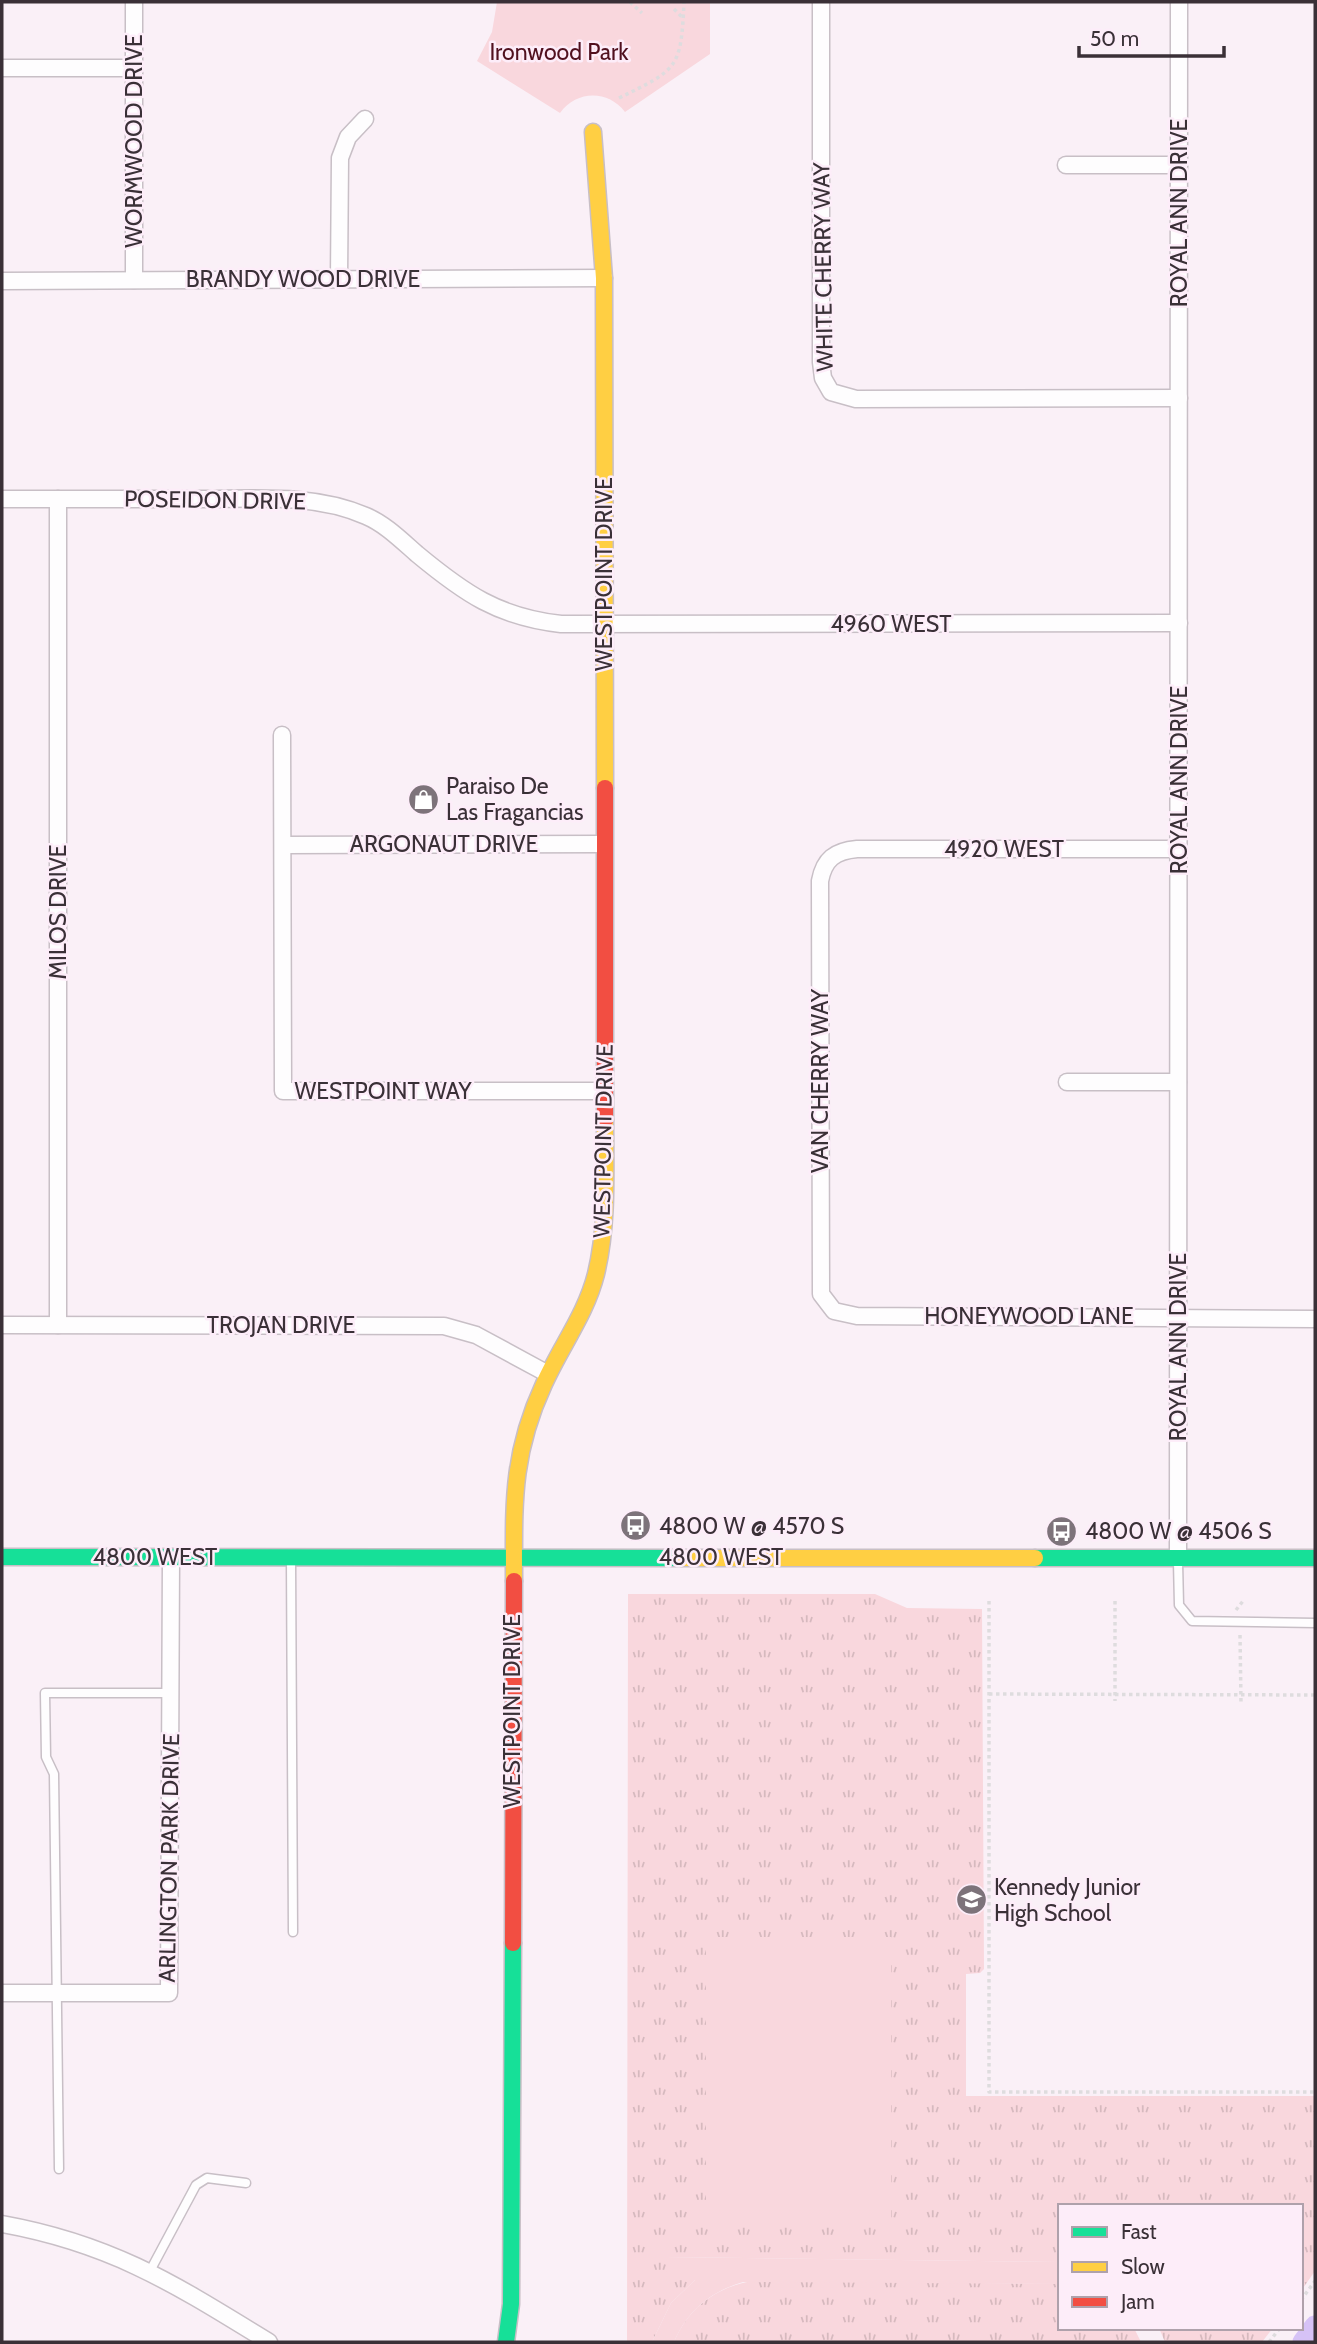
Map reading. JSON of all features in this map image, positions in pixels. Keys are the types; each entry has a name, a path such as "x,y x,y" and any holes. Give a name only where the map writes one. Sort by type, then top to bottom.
{"street":[{"name":"WORMWOOD DRIVE","path":"134,2 134,281"},
{"name":"WHITE CHERRY WAY","path":"821,2 821,362 823,378 831,392 856,399 1179,398"},
{"name":"ROYAL ANN DRIVE","path":"1178,1559 1179,2"},
{"path":"2,68 134,68"},
{"path":"340,279 340,158 348,138 365,119"},
{"name":"WESTPOINT DRIVE","path":"506,2342 512,2304 514,1482 520,1446 548,1374 587,1301 602,1242 604,278 593,132"},
{"path":"1066,165 1179,165"},
{"name":"BRANDY WOOD DRIVE","path":"2,281 604,278"},
{"name":"POSEIDON DRIVE","path":"2,499 279,499 327,503 367,516 383,526 453,584 494,608 543,622 603,624"},
{"name":"MILOS DRIVE","path":"58,499 58,1325"},
{"name":"4960 WEST","path":"603,624 1179,624"},
{"path":"282,735 284,845"},
{"name":"ARGONAUT DRIVE","path":"284,845 604,844"},
{"name":"WESTPOINT WAY","path":"284,845 282,1091 604,1091"},
{"name":"4920 WEST","path":"831,856 856,849 1178,849"},
{"name":"VAN CHERRY WAY","path":"828,1307 821,1294 820,1279 820,908 822,871 831,856"},
{"path":"1067,1082 1178,1082"},
{"name":"HONEYWOOD LANE","path":"828,1307 841,1314 856,1316 1315,1319"},
{"name":"TROJAN DRIVE","path":"2,1325 444,1326 476,1335 548,1374"},
{"name":"4800 WEST","path":"2,1557 1315,1558"},
{"name":"ARLINGTON PARK DRIVE","path":"2,1993 169,1993 171,1557"},
{"path":"2,2224 86,2244 150,2271 269,2342"}],"lane":[{"path":"290,1557 293,1932"},
{"path":"1178,1559 1179,1605 1192,1621 1315,1623"},
{"path":"59,2169 54,1774 46,1757 45,1693 170,1693"},
{"path":"150,2271 196,2185 207,2178 247,2183"}],"path":[{"path":"630,2 642,13"},
{"path":"619,98 648,85 670,69 682,46 684,2"},
{"path":"674,9 684,19"},
{"path":"989,1601 989,2092 1315,2092"},
{"path":"1115,1601 1115,1701"},
{"path":"1240,1635 1241,1703"},
{"path":"989,1694 1315,1695"},
{"path":"1303,2297 1315,2281"}],"green space":[{"name":"Ironwood Park","path":"497,2 710,2 710,54 625,112 610,100 592,96 575,100 560,113 477,61 492,32"},
{"path":"628,1594 875,1594 907,1608 982,1609 984,1969 980,1973 966,1974 966,2096 1315,2096 1315,2271 1303,2288 1303,2204 1058,2204 1058,2262 667,2257 667,2279 696,2279 671,2303 652,2342 627,2342"},
{"path":"706,1937 891,1937 891,2227 706,2227"},
{"path":"667,2257 1058,2262 1058,2284 743,2282 720,2291 701,2304 686,2321 674,2342 652,2342 671,2303 695,2280 666,2279"},
{"path":"759,2280 1058,2284 1058,2330 1135,2330 1141,2342 674,2342 697,2307 719,2292"},
{"path":"1160,2330 1271,2330 1262,2342 1165,2342"}],"waterway":[{"path":"1303,2342 1315,2326"}],"traffic: fast":[{"path":"2,1557 680,1558"},
{"path":"1035,1558 1315,1558"},
{"path":"506,2342 511,2304 513,1943"}],"traffic: slow":[{"path":"593,132 604,278 605,788"},
{"path":"514,1581 515,1504 525,1434 544,1384 592,1289 600,1255 605,1197 605,1120"},
{"path":"680,1558 1035,1558"}],"traffic: jam":[{"path":"605,788 605,1120"},
{"path":"513,1943 514,1581"}],"place":[{"name":"Paraiso De Las Fragancias","path":"423,799"},
{"name":"4800 W @ 4570 S","path":"636,1526"},
{"name":"4800 W @ 4506 S","path":"1062,1531"},
{"name":"Kennedy Junior High School","path":"971,1900"}]}
